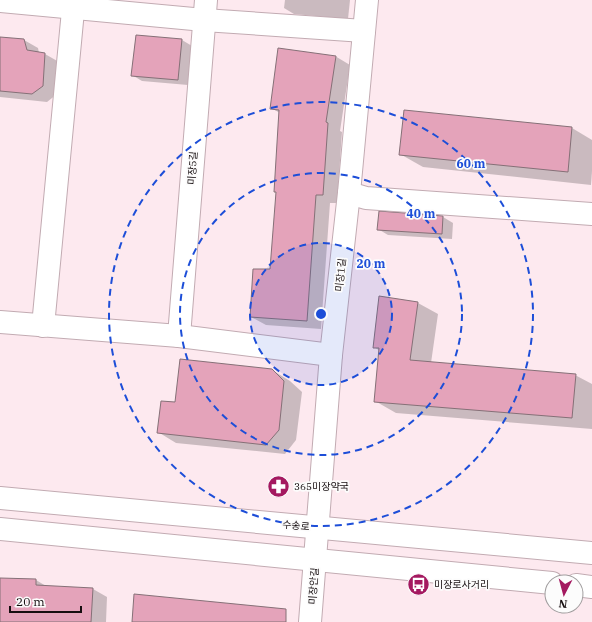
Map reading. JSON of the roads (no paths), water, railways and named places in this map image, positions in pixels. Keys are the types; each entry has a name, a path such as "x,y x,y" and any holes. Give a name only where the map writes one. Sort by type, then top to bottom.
{"street":[{"name":"미장1길","path":"315,554 332,355 367,0"},
{"path":"0,1 205,10 364,31"},
{"path":"43,326 73,4"},
{"name":"미장5길","path":"179,336 205,10"},
{"path":"349,193 366,198 592,214"},
{"path":"0,322 179,336 332,355"},
{"name":"수송로","path":"0,498 592,553"},
{"path":"0,529 315,554 544,582"},
{"name":"미장안길","path":"310,622 315,554"}],"place":[{"name":"365미장약국","path":"279,486"},
{"name":"미장로사거리","path":"418,584"}]}
